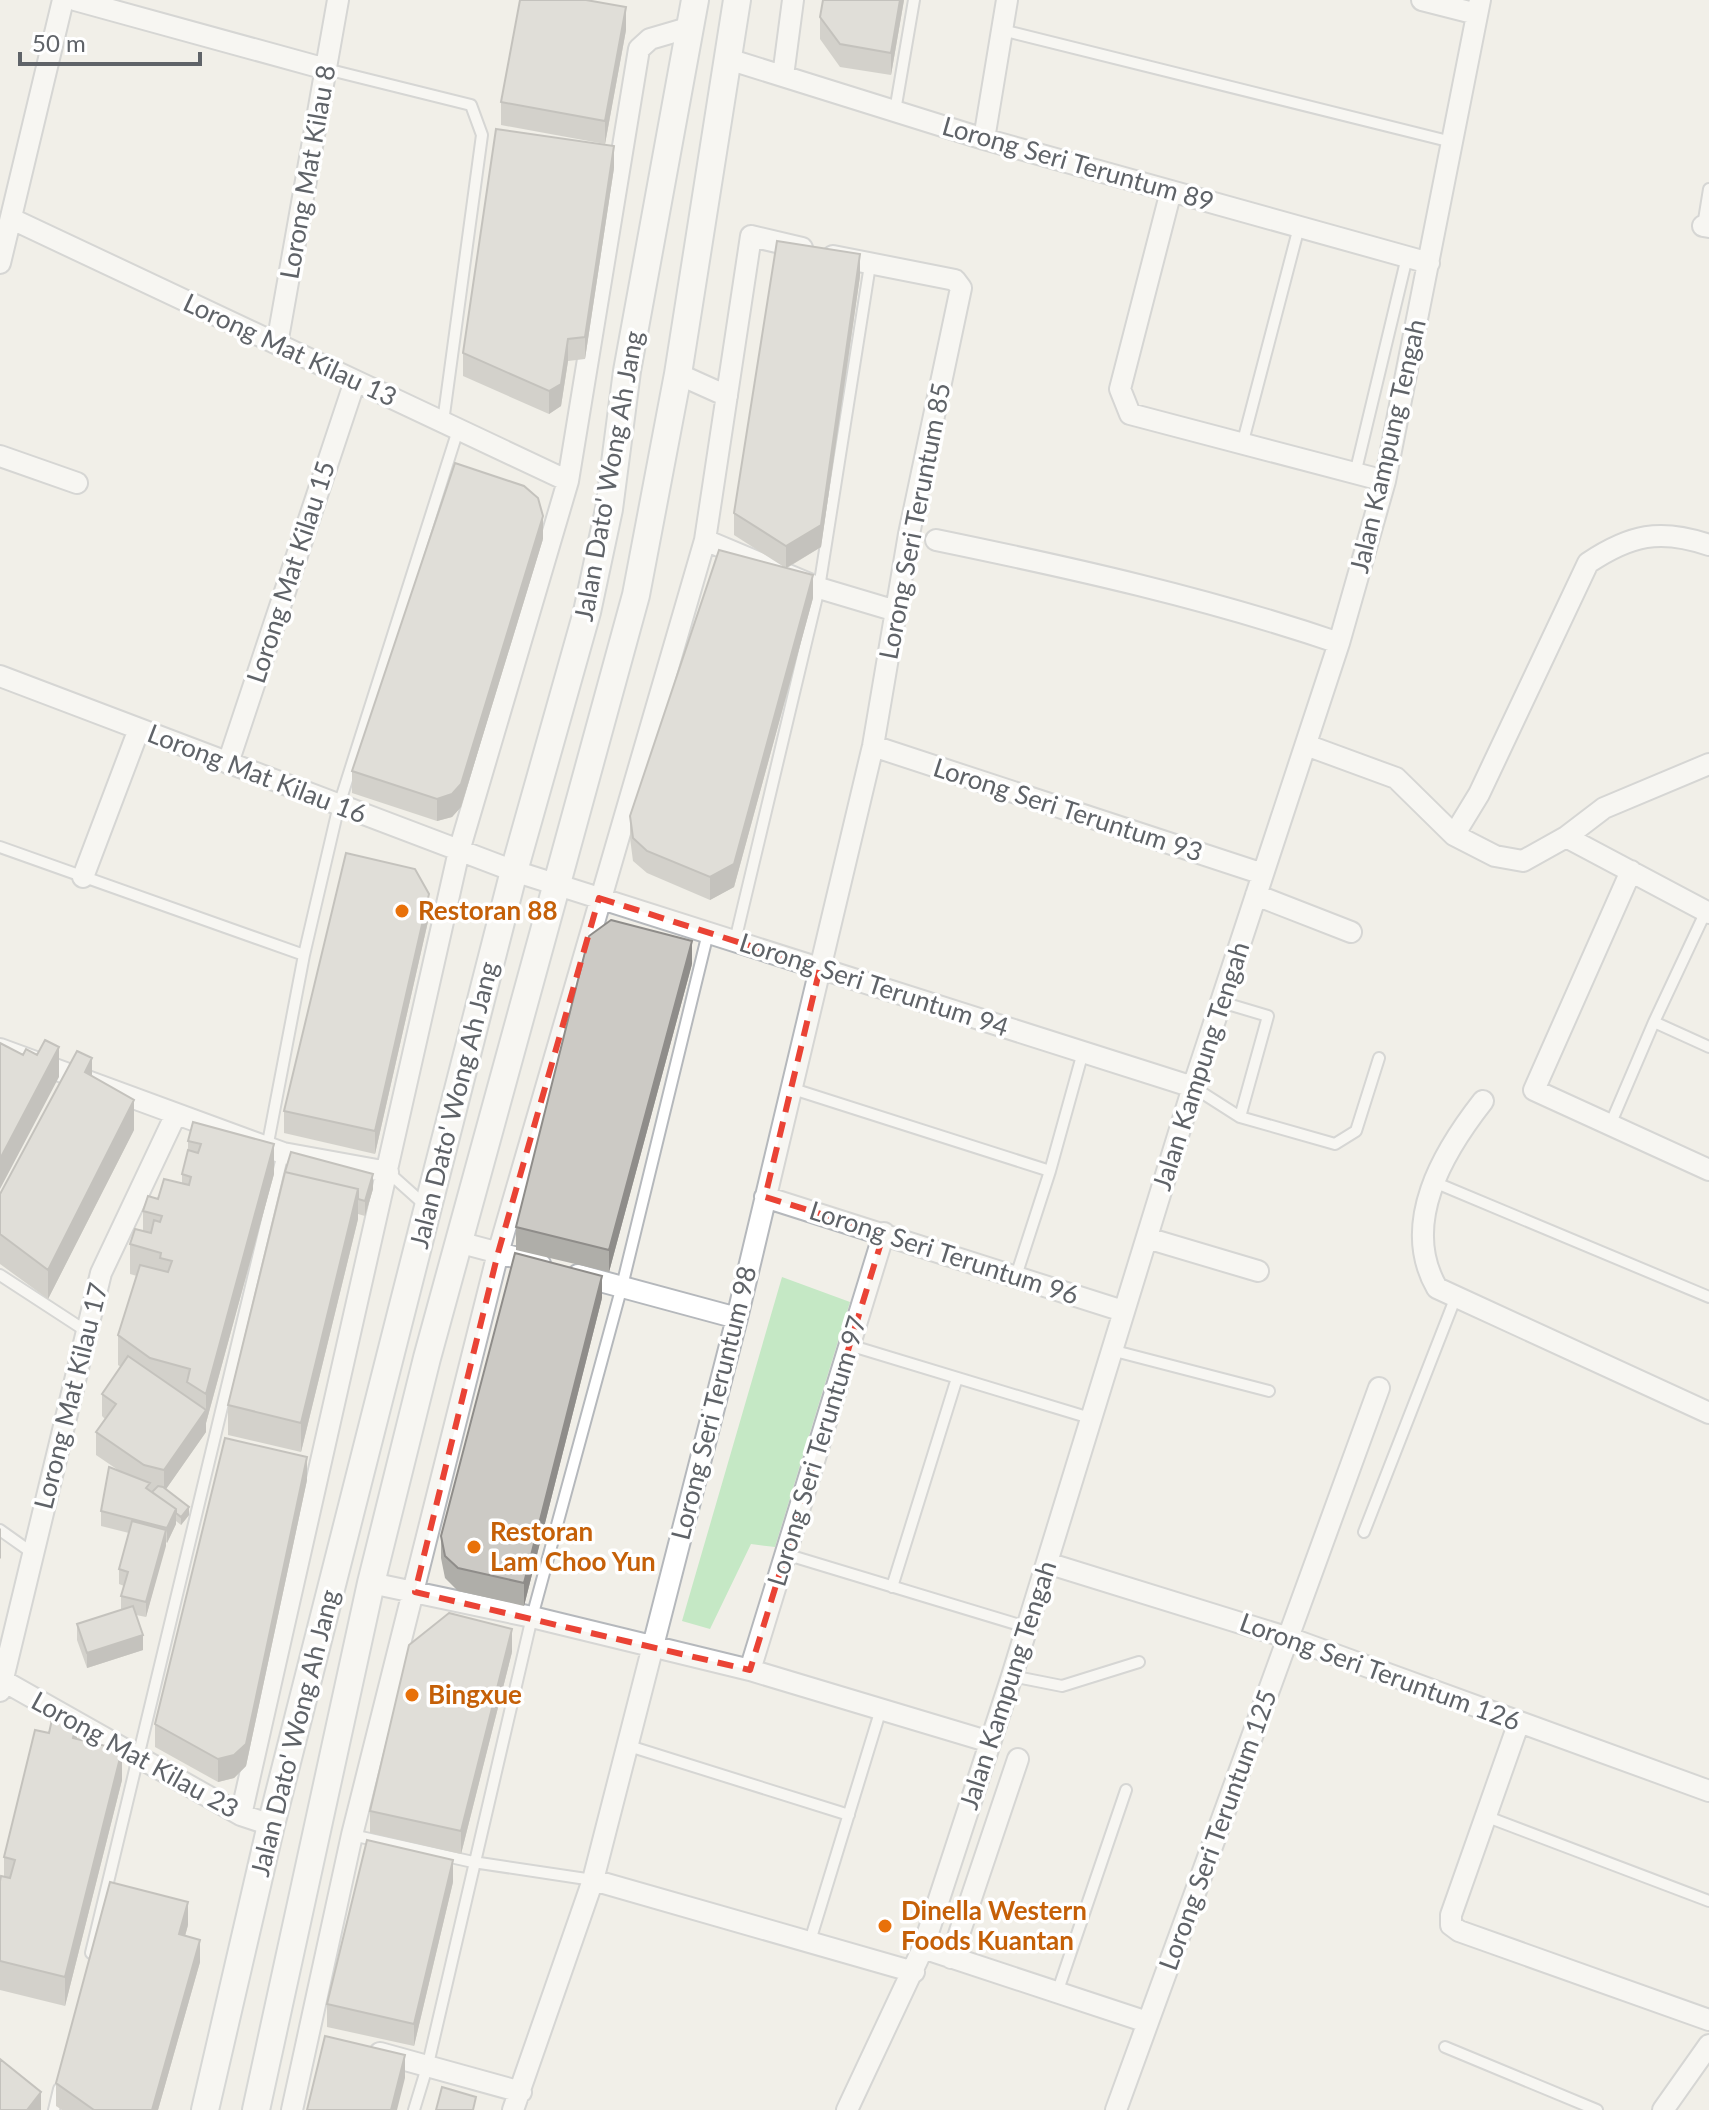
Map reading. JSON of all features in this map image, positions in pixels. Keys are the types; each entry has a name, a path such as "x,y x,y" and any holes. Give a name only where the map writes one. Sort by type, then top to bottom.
{"main road":[{"name":"Jalan Dato' Wong Ah Jang","path":"205,2110 271,1825 428,1207 514,871 587,612 606,524 627,371 695,0"},
{"name":"Jalan Dato' Wong Ah Jang","path":"256,2110 371,1583 554,884 636,595 678,374 737,0"}],"street":[{"path":"0,263 63,0"},
{"path":"75,0 326,69"},
{"name":"Lorong Mat Kilau 8","path":"277,344 338,0"},
{"path":"783,76 793,0"},
{"path":"984,139 1007,0"},
{"path":"1422,0 1478,7"},
{"name":"Jalan Kampung Tengah","path":"847,2110 923,1948 1012,1676 1193,1087 1339,643 1385,481 1478,7"},
{"path":"241,1815 459,851 568,481 614,153 639,49 650,39 691,27"},
{"name":"Lorong Seri Teruntum 89","path":"728,59 984,139 1429,263"},
{"path":"1171,191 1120,389 1130,414 1385,481"},
{"name":"Lorong Mat Kilau 13","path":"12,219 568,481"},
{"name":"Lorong Seri Teruntum 85","path":"727,396 751,236 870,265 955,280 961,288 896,611 873,746 820,968"},
{"path":"292,2110 314,2038 352,1835 498,1253 705,540 727,396 678,374"},
{"name":"Lorong Mat Kilau 15","path":"228,763 355,381"},
{"path":"0,456 77,483"},
{"path":"1454,835 1498,755 1588,563 1617,544 1659,534 1709,545"},
{"path":"705,540 819,588 896,611"},
{"path":"936,540 1091,572 1250,613 1339,643"},
{"name":"Lorong Mat Kilau 16","path":"0,676 459,851 554,884"},
{"path":"83,877 139,729"},
{"path":"1306,745 1396,778 1454,835 1495,856 1523,861 1566,837 1604,808 1709,764"},
{"name":"Lorong Seri Teruntum 93","path":"873,746 1263,874"},
{"path":"1566,837 1708,912"},
{"path":"1631,871 1534,1090 1709,1170"},
{"name":"Lorong Seri Teruntum 94","path":"554,884 1193,1087"},
{"path":"1256,895 1351,932"},
{"name":"Lorong Seri Teruntum 98","path":"517,2101 593,1880 629,1746 737,1318 820,968"},
{"path":"0,1049 68,1080 176,1114 275,1151 388,1172"},
{"path":"1483,1101 1455,1138 1434,1182 1422,1223 1428,1272 1437,1288 1455,1299 1709,1413"},
{"name":"Lorong Mat Kilau 17","path":"1,1684 101,1273 176,1114"},
{"name":"Lorong Seri Teruntum 96","path":"765,1197 1123,1311"},
{"name":"Lorong Seri Teruntum 97","path":"750,1670 884,1233"},
{"path":"1147,1238 1258,1271"},
{"path":"458,1242 737,1318"},
{"name":"Lorong Seri Teruntum 125","path":"1116,2110 1379,1388"},
{"name":"Lorong Seri Teruntum 126","path":"1047,1563 1289,1638 1709,1791"},
{"path":"371,1583 532,1617 750,1670 990,1742"},
{"name":"Lorong Mat Kilau 23","path":"1,1684 138,1755 241,1815 271,1825"},
{"path":"1519,1722 1451,1915 1451,1925 1459,1931 1709,2020"},
{"path":"951,1958 1018,1759"},
{"path":"316,1827 352,1835"},
{"path":"593,1880 914,1972"},
{"path":"923,1948 1147,2022"},
{"path":"1663,2110 1709,2045"},
{"path":"367,2050 428,2064 517,2101"}],"lane":[{"path":"895,111 914,0"},
{"path":"1002,30 1452,142"},
{"path":"87,1971 275,1151 304,955 339,805 450,426 482,135 471,105 326,69"},
{"path":"482,135 497,137"},
{"path":"1706,226 1709,189"},
{"path":"1242,445 1299,227"},
{"path":"1355,474 1407,257"},
{"path":"735,941 819,588 870,265"},
{"path":"0,847 304,955"},
{"path":"1610,1125 1654,1022 1708,912"},
{"path":"414,2110 428,2064 532,1617 622,1286 708,933"},
{"path":"1221,1002 1268,1016 1240,1117"},
{"path":"1654,1022 1709,1047"},
{"path":"1016,1276 1050,1171 1083,1051"},
{"path":"1193,1087 1240,1117 1335,1144 1356,1131 1379,1058"},
{"path":"790,1088 1050,1171"},
{"path":"388,1172 428,1207"},
{"path":"1434,1182 1709,1297"},
{"path":"0,1275 86,1331"},
{"path":"1364,1532 1455,1299"},
{"path":"849,1345 1090,1418"},
{"path":"1111,1350 1269,1391"},
{"path":"892,1587 957,1378"},
{"path":"0,1530 31,1552"},
{"path":"785,1554 1026,1627"},
{"path":"1012,1676 1062,1686 1139,1662"},
{"path":"810,1941 881,1709"},
{"path":"629,1746 849,1815"},
{"path":"1057,1993 1126,1790"},
{"path":"1485,1816 1709,1901"},
{"path":"352,1835 473,1862 593,1880"},
{"path":"1445,2047 1597,2110"},
{"path":"54,2110 61,2079"}],"highlighted area":[{"path":"599,898 820,968 765,1197 884,1233 750,1670 415,1592 498,1253"}],"green space":[{"path":"782,1277 850,1302 775,1547 751,1544 710,1629 682,1621"}],"building":[{"path":"520,0 586,0 626,7 605,121 501,102"},
{"path":"823,0 900,0 891,53 840,44 820,17"},
{"path":"496,129 614,146 585,337 568,339 561,384 549,391 463,353"},
{"path":"777,241 860,254 821,525 786,546 734,513"},
{"path":"455,463 524,486 538,498 543,516 461,784 452,794 437,799 352,771"},
{"path":"719,550 813,575 734,864 710,877 647,851 633,838 630,816"},
{"path":"346,853 415,869 429,894 375,1131 284,1111"},
{"path":"611,920 692,941 609,1250 516,1227 589,936"},
{"path":"45,1040 59,1047 0,1159 0,1043 23,1055 26,1049 37,1055"},
{"path":"77,1051 92,1058 85,1072 134,1100 48,1270 0,1234 0,1194"},
{"path":"193,1122 274,1144 206,1394 187,1382 190,1369 150,1358 118,1335 140,1265 168,1272 172,1261 160,1258 161,1253 130,1244 135,1229 151,1233 154,1220 160,1222 162,1216 143,1211 148,1196 158,1199 164,1179 189,1185 191,1177 182,1174 188,1150 198,1153 201,1144 188,1141"},
{"path":"291,1152 373,1174 365,1201 358,1199 358,1189 285,1172"},
{"path":"285,1172 358,1189 301,1423 228,1405"},
{"path":"515,1253 602,1276 524,1583 458,1568 445,1556 441,1536"},
{"path":"128,1356 206,1410 164,1470 144,1465 96,1432 116,1404 102,1394"},
{"path":"225,1438 307,1457 246,1744 234,1755 218,1759 155,1724"},
{"path":"109,1467 150,1483 146,1488 176,1509 167,1528 101,1511"},
{"path":"158,1486 189,1507 181,1517 176,1509 152,1492"},
{"path":"132,1521 166,1530 146,1602 121,1596 128,1572 119,1569"},
{"path":"133,1606 143,1635 87,1653 77,1624"},
{"path":"449,1613 512,1629 461,1831 370,1811 409,1645"},
{"path":"53,1715 77,1720 73,1738 122,1750 65,1977 0,1961 0,1881 1,1876 10,1878 15,1860 4,1857 35,1730 49,1733"},
{"path":"367,1840 453,1860 414,2024 327,2004"},
{"path":"110,1882 188,1902 179,1934 200,1940 152,2110 94,2110 56,2083"},
{"path":"325,2036 405,2055 391,2110 307,2110"},
{"path":"0,2059 41,2092 27,2110 0,2110"},
{"path":"442,2087 476,2097 473,2110 436,2110"}],"place":[{"name":"Restoran 88","path":"402,911"},
{"name":"Restoran Lam Choo Yun","path":"474,1547"},
{"name":"Bingxue","path":"412,1695"},
{"name":"Dinella Western Foods Kuantan","path":"885,1926"}]}
